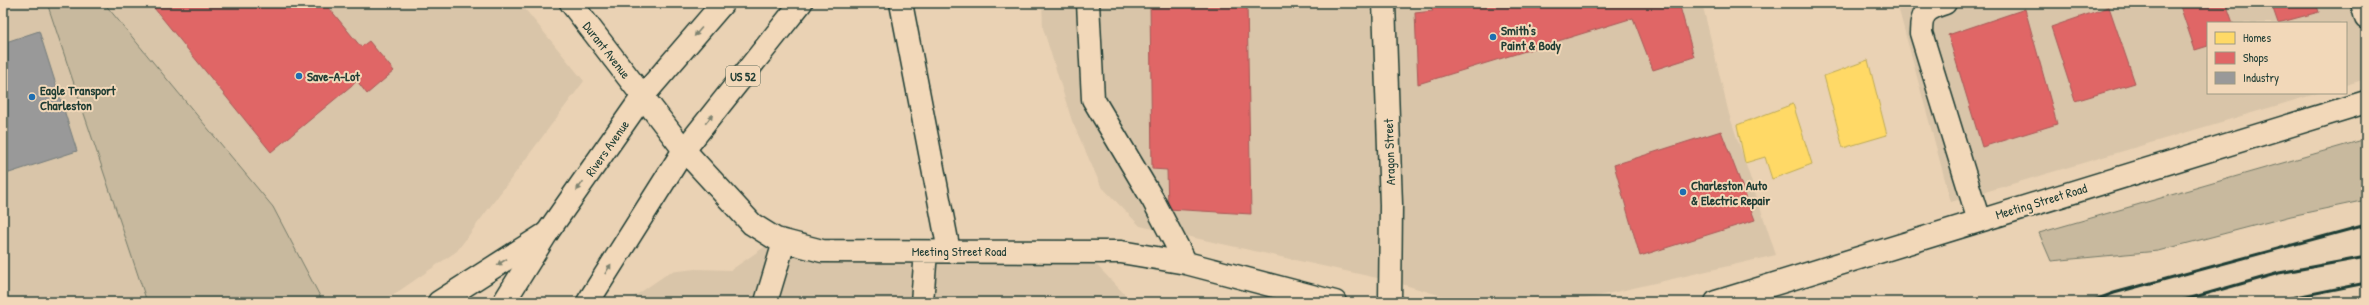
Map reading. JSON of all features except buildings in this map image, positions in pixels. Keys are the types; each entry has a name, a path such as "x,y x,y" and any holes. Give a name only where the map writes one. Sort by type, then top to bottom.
{"street":[{"name":"Durant Avenue","path":"570,3 643,96"},
{"name":"Rivers Avenue","path":"504,302 547,233 643,96 723,3"},
{"name":"US 52","path":"588,302 684,150 802,3"},
{"path":"901,3 950,251"},
{"path":"1088,3 1093,99 1153,200 1186,263"},
{"name":"Aragon Street","path":"1384,3 1391,206 1390,302"},
{"path":"1945,3 1929,8 1921,20 1921,33 1979,221"},
{"path":"2362,3 2366,18"},
{"name":"Meeting Street Road","path":"643,96 684,150 752,224 762,232 784,242 822,251 1121,252 1186,263 1334,302"},
{"name":"Meeting Street Road","path":"1716,302 2366,102"},
{"path":"439,302 547,233"},
{"path":"766,302 784,242"},
{"path":"922,302 926,252"}],"shaded area":[{"path":"3,3 47,3 147,302 3,302"},
{"path":"47,3 104,3 273,207 323,302 147,302"},
{"path":"104,3 520,3 584,81 457,251 383,302 323,302 273,207"},
{"path":"1042,3 1702,3 1729,114 1776,255 1577,301 1463,302 1391,281 1140,226 1101,186 1072,121 1043,28"},
{"path":"1897,3 2366,3 2366,79 2347,85 2347,22 2207,22 2207,94 2316,94 1951,202"},
{"path":"2366,139 2366,200 2291,216 2158,251 2051,261 2039,233"},
{"path":"776,239 1083,251 1132,302 631,302 635,296 670,272 695,269 731,270"}],"railway":[{"path":"2090,302 2114,293 2366,225"},
{"path":"2177,302 2279,273 2366,257"},
{"path":"2271,302 2366,283"}],"place":[{"name":"Smith's Paint & Body","path":"1493,37"},
{"name":"Save-A-Lot","path":"299,76"},
{"name":"Eagle Transport Charleston","path":"32,97"},
{"name":"Charleston Auto & Electric Repair","path":"1683,192"}]}
